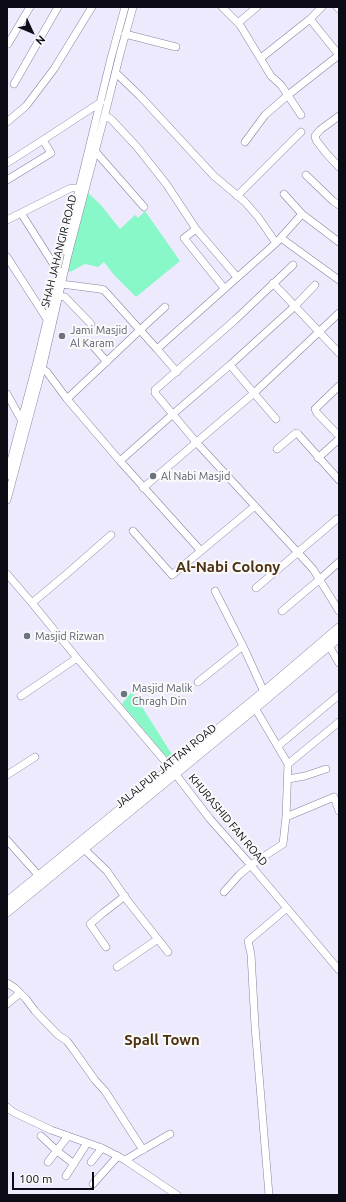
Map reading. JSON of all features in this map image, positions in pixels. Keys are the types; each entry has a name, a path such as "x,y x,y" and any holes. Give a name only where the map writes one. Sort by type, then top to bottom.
{"main road":[{"name":"JALALPUR JATTAN ROAD","path":"8,906 39,876 173,770 264,692 336,637"},
{"name":"JALALPUR JATTAN ROAD","path":"212,738 256,708 336,637"},
{"name":"JALALPUR JATTAN ROAD","path":"8,906 84,849 173,770"}],"street":[{"path":"8,44 30,7"},
{"path":"14,84 58,7"},
{"path":"7,122 26,106 54,69 92,7"},
{"name":"SHAH JAHANGIR ROAD","path":"8,472 125,7"},
{"name":"SHAH JAHANGIR ROAD","path":"7,500 42,369 68,255 133,7"},
{"path":"222,7 238,23 272,76 281,85 301,115"},
{"path":"238,23 257,7"},
{"path":"261,58 310,19 322,7"},
{"path":"245,142 265,115 339,55 310,19"},
{"path":"125,34 176,47"},
{"path":"116,74 140,96 214,176 245,202 278,240 339,280"},
{"path":"7,163 101,102"},
{"path":"105,116 111,119 137,147 167,186 196,229 237,277"},
{"path":"339,116 320,130 315,136 316,140 326,154 339,167"},
{"path":"236,196 301,132"},
{"path":"7,180 51,153 44,140"},
{"path":"95,151 144,208"},
{"path":"306,175 339,206"},
{"path":"7,220 71,188 79,188"},
{"path":"284,194 302,214 339,242"},
{"path":"21,213 59,273"},
{"path":"157,349 278,240 302,214"},
{"path":"196,229 184,238 224,288"},
{"path":"7,257 47,319"},
{"path":"293,265 235,320 155,390 155,393 196,442 313,569 339,611"},
{"path":"273,283 339,353"},
{"path":"61,284 104,290 177,372"},
{"path":"120,461 230,365 295,306 315,285"},
{"path":"58,296 65,297 91,324"},
{"path":"67,399 165,307"},
{"path":"143,488 254,393 339,313"},
{"path":"93,346 107,362"},
{"path":"230,365 276,419"},
{"path":"42,369 47,372 67,399 143,488 201,551"},
{"path":"318,458 339,438 315,409 339,386"},
{"path":"7,396 22,421"},
{"path":"277,449 296,433 339,480"},
{"path":"133,531 172,576 254,506"},
{"path":"256,588 337,518"},
{"path":"32,603 111,535"},
{"path":"282,611 339,562"},
{"name":"KHURASHID FAN ROAD","path":"7,574 173,770 210,819 251,865 339,970"},
{"path":"215,591 264,692"},
{"path":"336,637 339,663"},
{"path":"198,682 243,646"},
{"path":"22,696 77,658"},
{"path":"278,746 339,695"},
{"path":"224,892 239,875 251,865 284,844 288,764 256,708"},
{"path":"288,764 339,722"},
{"path":"7,775 35,757"},
{"path":"288,779 305,776 326,769"},
{"path":"286,817 334,797 339,811"},
{"path":"7,840 39,876"},
{"path":"84,849 107,871 168,952"},
{"path":"106,947 90,924 125,896"},
{"path":"269,1195 255,1026 251,954 248,941 287,908"},
{"path":"117,967 158,939"},
{"path":"7,983 15,988 35,1011 73,1049 95,1080 106,1092 143,1150"},
{"path":"7,1004 20,993"},
{"path":"7,1108 51,1130 102,1148 126,1160 177,1195"},
{"path":"126,1160 170,1134"},
{"path":"41,1136 74,1164"},
{"path":"48,1162 68,1136"},
{"path":"66,1176 87,1143"},
{"path":"91,1162 102,1148"},
{"path":"93,1184 118,1156"}],"green space":[{"path":"88,193 100,204 120,229 135,215 138,218 145,211 180,261 136,297 114,275 104,262 98,267 85,264 70,272 67,270"},
{"path":"132,691 173,756 169,760 122,704"}],"place":[{"name":"Jami Masjid Al Karam","path":"62,336"},
{"name":"Al Nabi Masjid","path":"153,476"},
{"name":"Masjid Rizwan","path":"27,636"},
{"name":"Masjid Malik Chragh Din","path":"124,694"}],"district":[{"name":"Al-Nabi Colony","path":"228,567"},
{"name":"Spall Town","path":"162,1040"}]}
